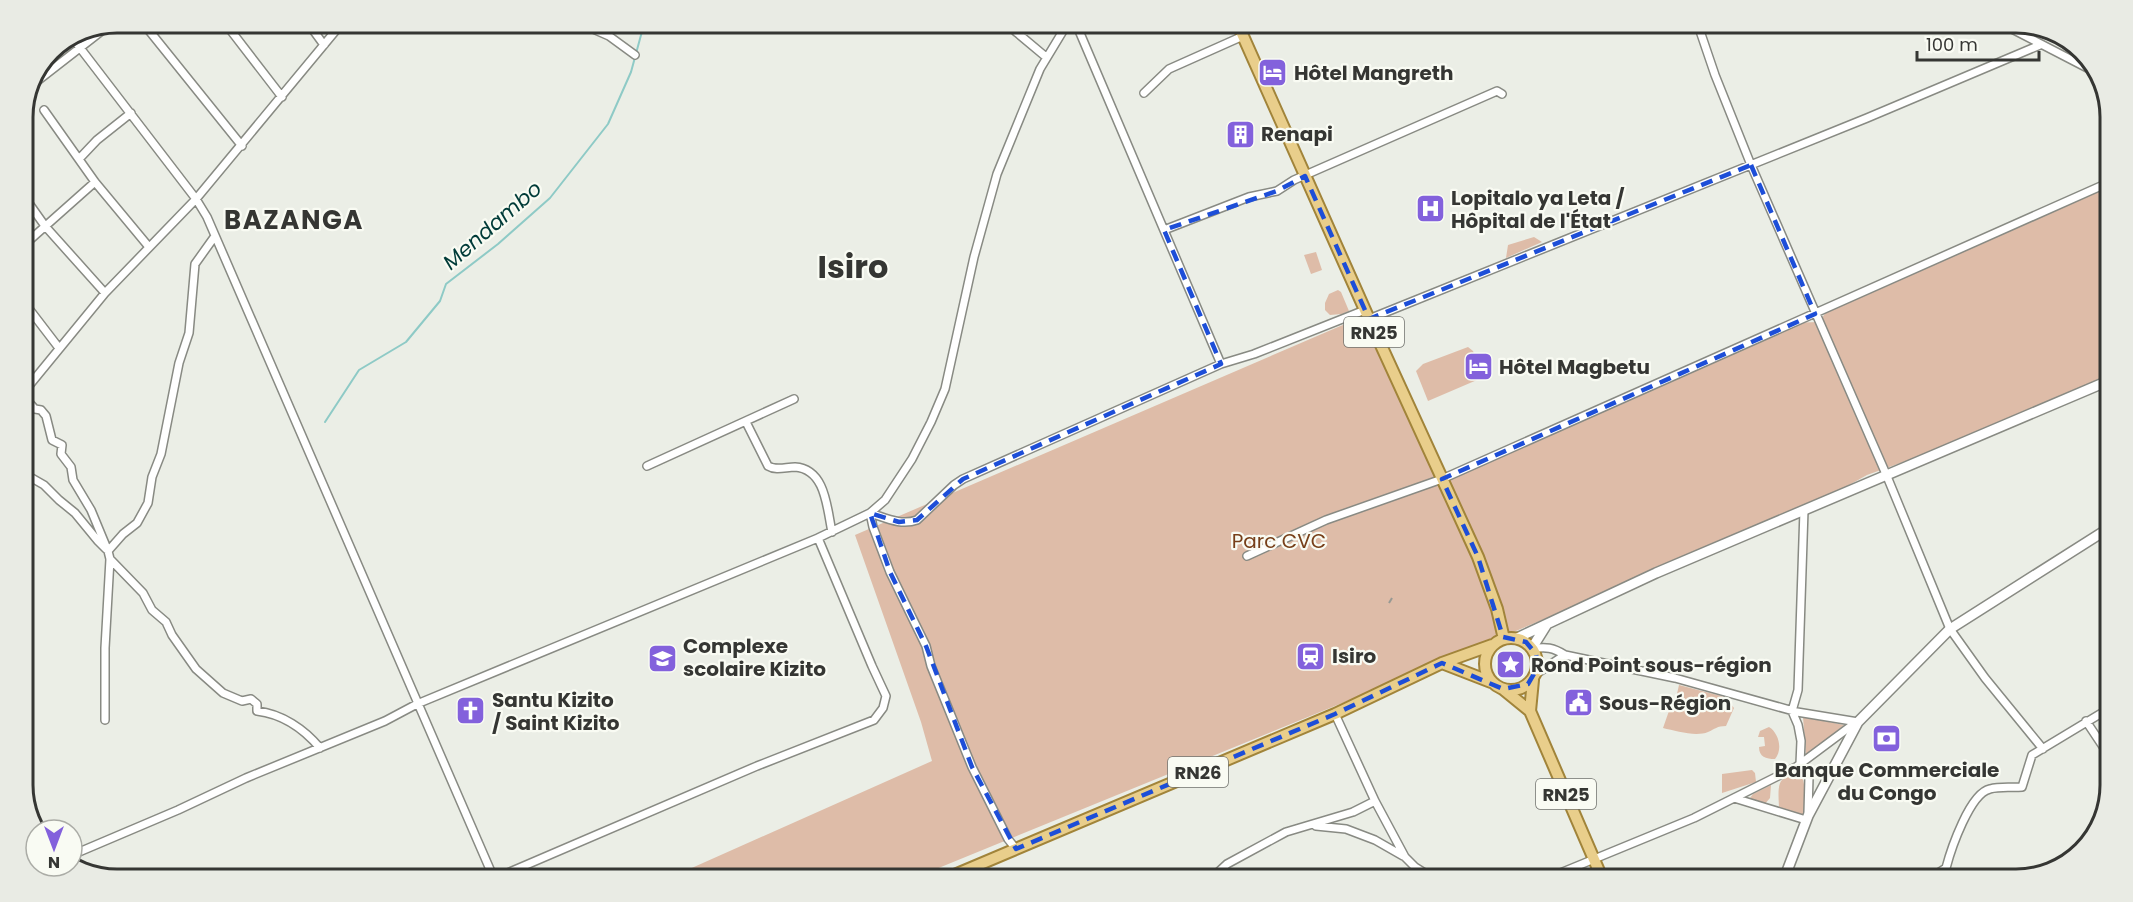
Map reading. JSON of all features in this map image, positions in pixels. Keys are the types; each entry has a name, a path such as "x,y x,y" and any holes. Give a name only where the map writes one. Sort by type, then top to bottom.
{"main road":[{"name":"RN25","path":"1244,33 1367,315 1478,557 1497,609 1504,639"},
{"path":"1491,682 1485,663 1486,657 1492,645 1504,639 1517,638 1656,573 2100,385"},
{"path":"1788,869 1807,818 1858,722 1950,629 2100,534"},
{"path":"1517,638 1533,649 1547,624"},
{"name":"RN26","path":"969,869 1335,714 1442,663 1492,645"},
{"name":"RN25","path":"1530,711 1538,660 1533,649"},
{"path":"1442,663 1491,682"},
{"path":"1503,689 1523,688 1534,677"},
{"name":"RN25","path":"1491,682 1530,711 1598,869"}],"street":[{"path":"151,33 242,146"},
{"path":"233,33 282,97"},
{"path":"315,33 324,45"},
{"path":"33,381 105,292 196,199 242,146 334,33"},
{"path":"603,33 635,55"},
{"path":"1017,33 1046,57"},
{"path":"84,850 246,778 385,721 417,704 819,538 870,513 885,500 902,477 941,400 953,358 974,257 997,174 1046,57 1061,33"},
{"path":"1080,33 1221,364"},
{"path":"1144,93 1169,69 1235,33"},
{"path":"1701,33 1714,75 1751,165 1886,474 1950,629 1985,678 2043,749"},
{"path":"2021,34 2083,66"},
{"path":"44,76 95,36"},
{"path":"77,43 196,199 215,236 490,869"},
{"path":"870,513 898,522 917,520 954,484 963,479 1221,364 1367,315 1751,165 2040,45"},
{"path":"1164,230 1249,197 1277,191 1294,180 1497,91 1502,94"},
{"path":"44,110 95,182 149,247"},
{"path":"79,159 97,140 130,113"},
{"path":"33,237 95,182"},
{"path":"1247,556 1326,520 1442,479 2100,186"},
{"path":"33,209 45,226 105,292"},
{"path":"108,551 123,534 137,523 148,503 152,477 161,454 179,363 189,333 195,264 215,236"},
{"path":"33,314 59,348"},
{"path":"647,466 794,399"},
{"path":"33,406 42,410 46,416 52,440 62,445 61,454 71,467 73,480 91,510 111,560 105,648 105,720"},
{"path":"746,422 768,466 776,469 803,468 817,478 822,489 832,532"},
{"path":"33,479 75,513 108,551"},
{"path":"1734,798 1807,818 1809,777 1800,764 1801,741 1792,711 1798,690 1804,510"},
{"path":"870,513 890,572 926,646 931,666 972,766 1008,839 1016,849"},
{"path":"517,869 757,766 874,720 884,708 886,696 819,538"},
{"path":"111,560 143,593 152,610 166,622 195,669 208,681 223,693 242,701 251,699 257,704 257,711 273,713 284,718 321,748"},
{"path":"1533,649 1550,648 1565,655 1675,678 1792,711 1858,722"},
{"path":"1534,677 1565,655"},
{"path":"1944,869 1972,802 1988,789 2022,787 2032,755 2100,713"},
{"path":"1335,714 1375,801 1405,857"},
{"path":"2086,721 2100,742"},
{"path":"1571,869 1694,818 1734,798 1800,764 1858,722"},
{"path":"1221,869 1286,832 1353,812 1375,801"},
{"path":"1313,825 1346,829 1375,840 1405,857 1418,869"}],"highlighted area":[{"path":"1751,165 1815,314 1442,479 1478,557 1503,637 1526,642 1536,654 1538,667 1528,684 1503,689 1442,663 1335,714 1016,849 972,767 926,646 890,572 870,513 899,522 917,520 963,479 1221,364 1164,230 1277,191 1305,176 1369,319"}],"green space":[{"name":"Parc CVC","path":"2100,186 2100,383 2017,421 1867,475 1804,510 1418,672 936,869 689,869 932,761 921,722 855,535 1373,312 1442,479 1787,323 1819,322 1829,308"},
{"path":"1534,237 1542,242 1506,258 1508,245"},
{"path":"1316,252 1322,270 1311,274 1304,255"},
{"path":"1338,290 1349,311 1330,315 1325,310 1325,303 1329,294"},
{"path":"1468,347 1473,351 1484,377 1428,401 1416,371 1423,364"},
{"path":"1679,685 1725,697 1734,708 1726,726 1698,734 1663,728 1670,708 1674,707"},
{"path":"1803,717 1844,725 1806,756"},
{"path":"1769,727 1779,742 1779,751 1775,759 1764,757 1759,750 1759,747 1765,746 1764,737 1758,737 1760,731"},
{"path":"1752,770 1755,773 1756,782 1722,793 1722,774"},
{"path":"1801,773 1805,798 1805,813 1802,815 1779,807 1780,783 1787,776"},
{"path":"1771,785 1770,798 1764,805 1750,798 1753,794"}],"waterway":[{"name":"Mendambo","path":"325,422 359,370 406,342 440,301 446,284 498,244 550,198 608,124 631,72 642,33"}],"railway":[{"path":"1389,603 1392,598"}],"place":[{"name":"Hôtel Mangreth","path":"1273,73"},
{"name":"Renapi","path":"1240,134"},
{"name":"Lopitalo ya Leta / Hôpital de l'État","path":"1430,209"},
{"name":"Hôtel Magbetu","path":"1478,367"},
{"name":"Isiro","path":"1311,656"},
{"name":"Complexe scolaire Kizito","path":"662,658"},
{"name":"Rond Point sous-région","path":"1510,665"},
{"name":"Sous-Région","path":"1578,703"},
{"name":"Santu Kizito / Saint Kizito","path":"471,711"},
{"name":"Banque Commerciale du Congo","path":"1887,739"}],"district":[{"name":"BAZANGA","path":"294,220"},
{"name":"Isiro","path":"853,266"}]}
